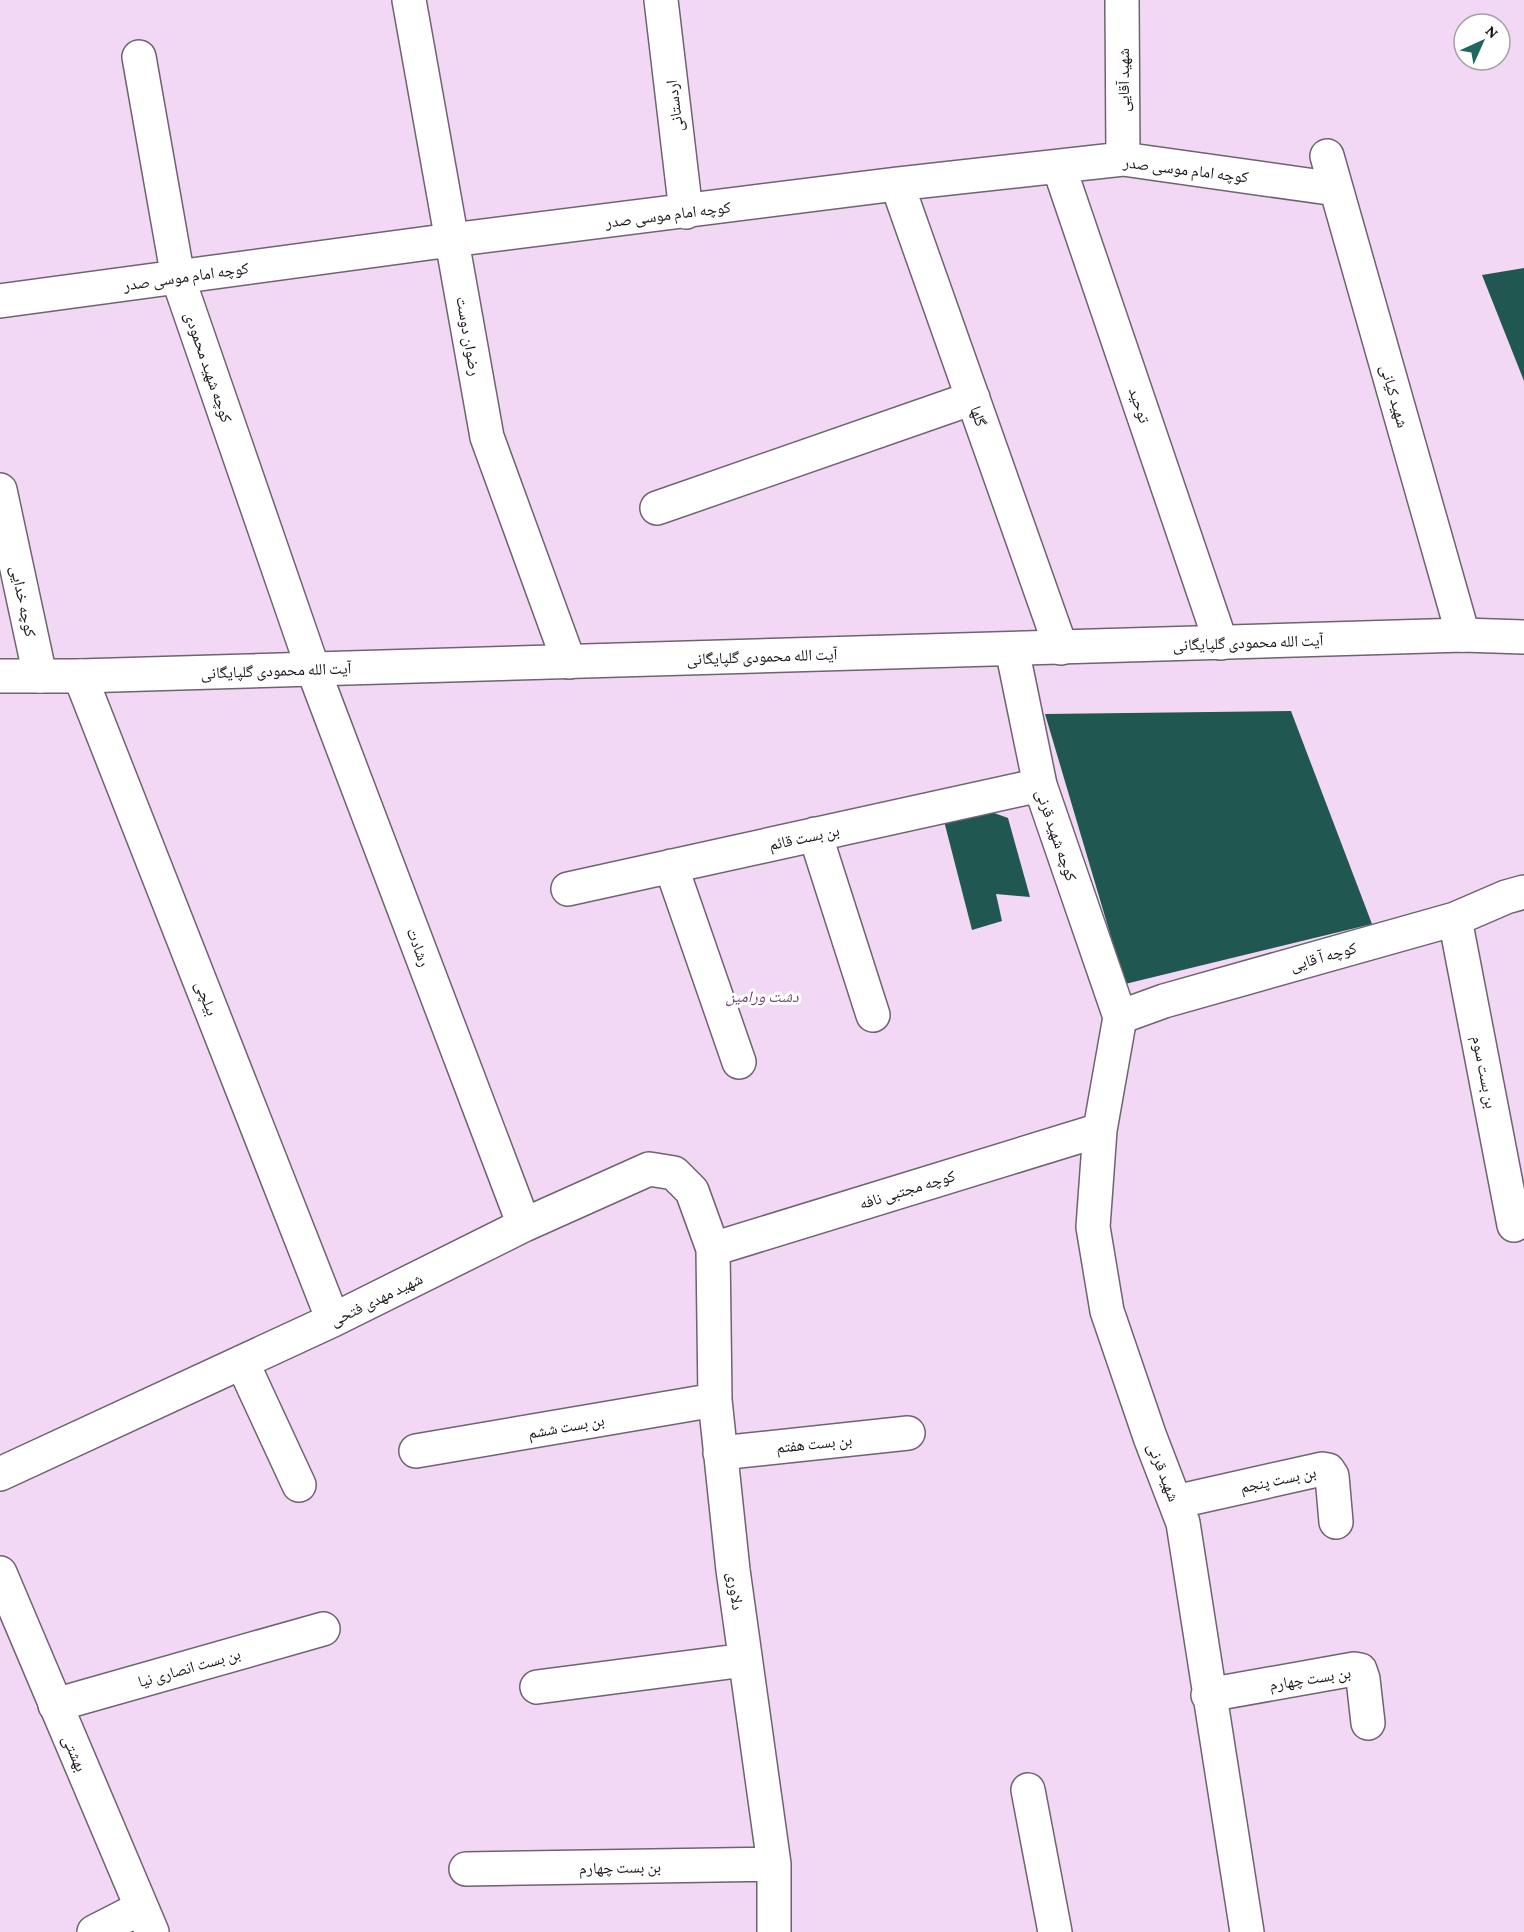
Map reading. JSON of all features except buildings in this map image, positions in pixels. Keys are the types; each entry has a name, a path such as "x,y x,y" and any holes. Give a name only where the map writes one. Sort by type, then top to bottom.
{"street":[{"name":"رضوان دوست","path":"409,0 487,437 569,662"},
{"name":"اردستانی","path":"661,0 686,212"},
{"name":"شهید آقایی","path":"1122,0 1123,159"},
{"name":"کوچه شهید محمودی","path":"139,57 178,278 313,669"},
{"name":"شهید کیانی","path":"1327,156 1463,635"},
{"name":"کوچه امام موسی صدر","path":"0,301 451,240 897,184 1123,159 1336,189"},
{"name":"توحید","path":"1059,167 1221,643"},
{"name":"گلها","path":"897,184 1061,648"},
{"path":"657,508 973,398"},
{"name":"کوچه خدایی","path":"0,490 40,676"},
{"name":"آیت الله محمودی گلپایگانی","path":"0,676 80,676 1463,635 1524,637"},
{"name":"کوچه شهید قرنی","path":"1012,649 1040,785 1120,1017"},
{"name":"رشادت","path":"313,669 524,1225"},
{"name":"بیلچی","path":"80,676 333,1320"},
{"name":"بن بست قائم","path":"568,889 1040,785"},
{"path":"814,834 873,1015"},
{"path":"671,866 739,1062"},
{"name":"کوچه آ قایی","path":"1120,1017 1164,1001 1455,919 1506,897 1524,892"},
{"name":"بن بست سوم","path":"1455,919 1514,1225"},
{"name":"شهید قرنی","path":"1120,1017 1100,1130 1093,1227 1107,1311 1183,1523 1208,1695 1247,1932"},
{"name":"کوچه مجتبی نافه","path":"714,1249 1100,1130"},
{"name":"شهید مهدی فتحی","path":"0,1474 333,1320 524,1225 649,1169 674,1173 693,1191 714,1249"},
{"name":"دلاوری","path":"714,1249 715,1400 733,1570 774,1864 774,1932"},
{"path":"242,1362 299,1485"},
{"name":"بن بست ششم","path":"416,1451 715,1400"},
{"name":"بن بست هفتم","path":"720,1453 908,1433"},
{"name":"بن بست پنجم","path":"1175,1502 1322,1469 1328,1470 1332,1476 1336,1522"},
{"name":"بهشتی","path":"0,1573 146,1920"},
{"name":"بن بست انصاری نیا","path":"55,1705 323,1629"},
{"path":"537,1687 745,1660"},
{"name":"بن بست چهارم","path":"1208,1695 1354,1669 1360,1670 1368,1723"},
{"path":"1028,1790 1055,1932"},
{"name":"بن بست چهارم","path":"466,1869 774,1864"},
{"path":"94,1932 146,1920"}],"green space":[{"name":"دشت ورامین","path":"0,0 1524,0 1524,1932 0,1932"}]}
